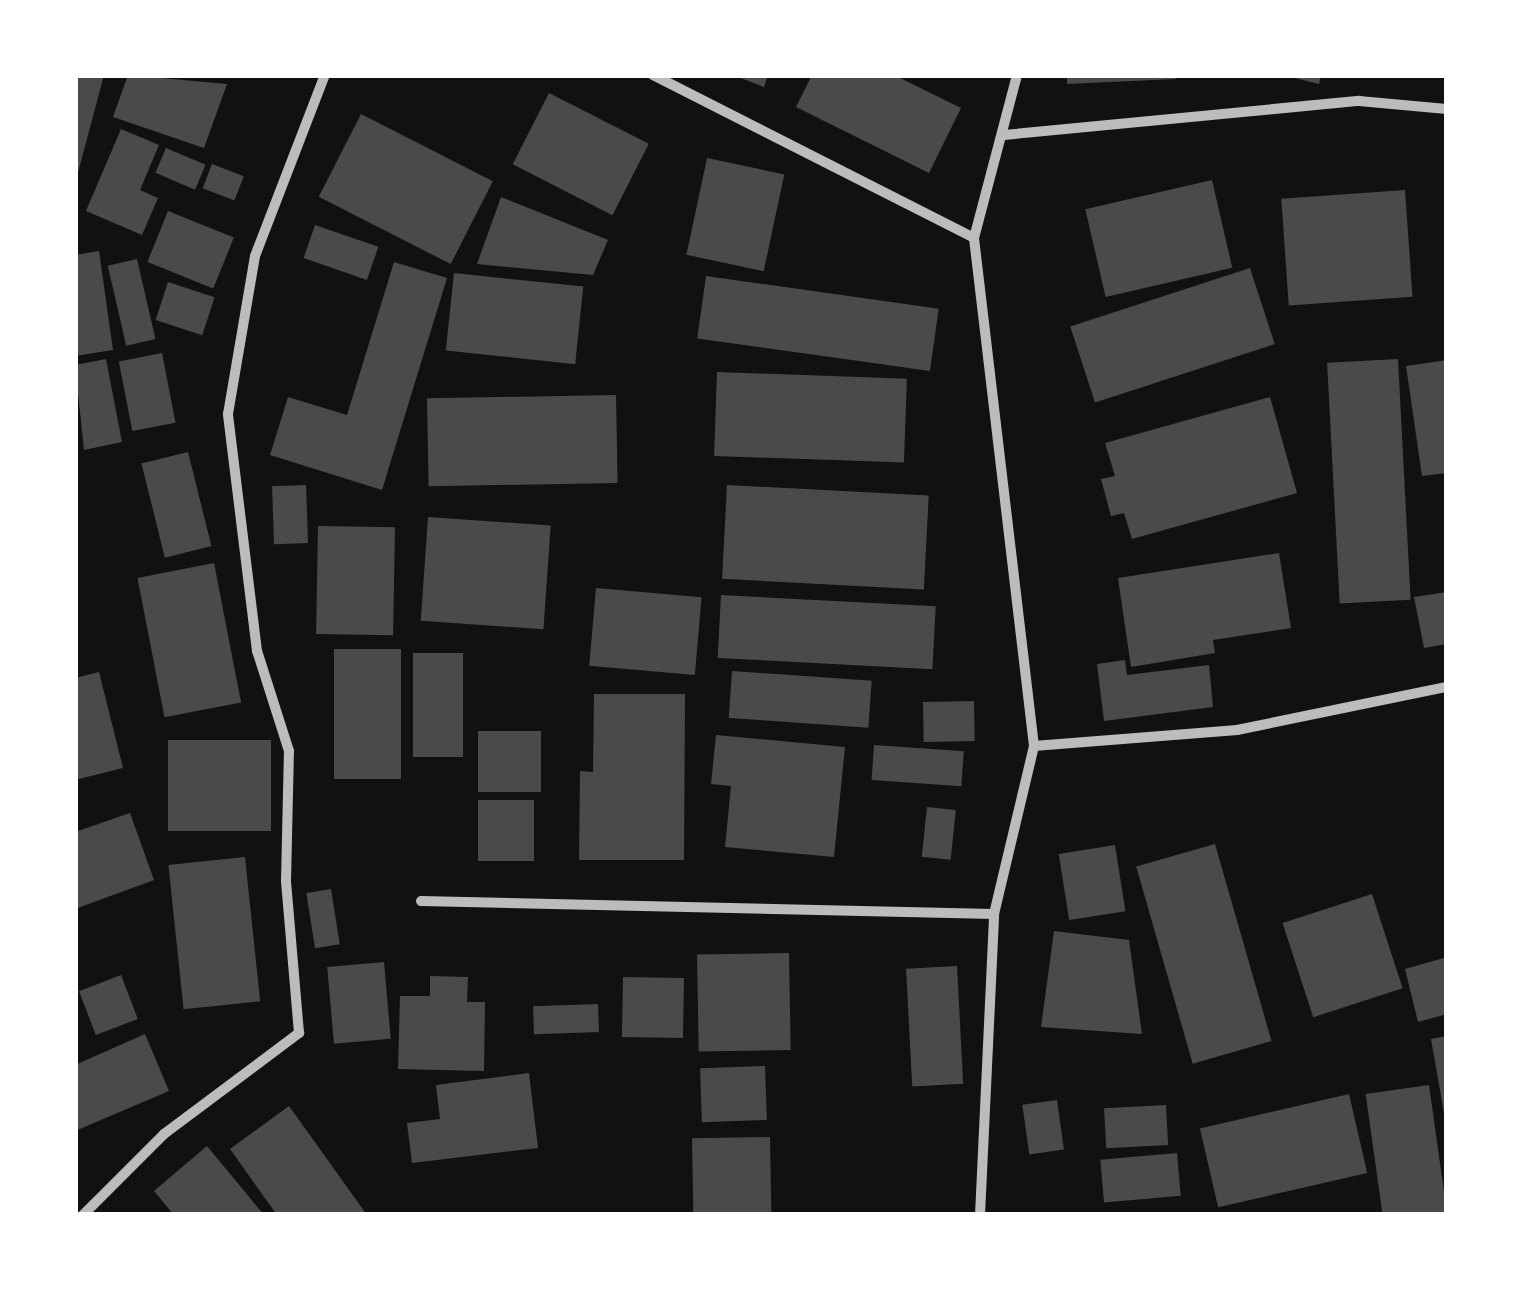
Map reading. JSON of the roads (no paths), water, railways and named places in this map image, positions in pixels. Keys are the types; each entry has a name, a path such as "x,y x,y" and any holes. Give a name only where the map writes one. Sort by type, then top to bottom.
{"street":[{"path":"82,1215 164,1134 299,1033 286,881 289,751 258,652 228,414 255,256 325,75"},
{"path":"653,75 974,238"},
{"path":"980,1215 994,914 1034,746 974,238 1018,75"},
{"path":"1004,134 1359,101 1447,110"},
{"path":"1034,746 1237,730 1447,687"},
{"path":"421,900 994,914"}]}
